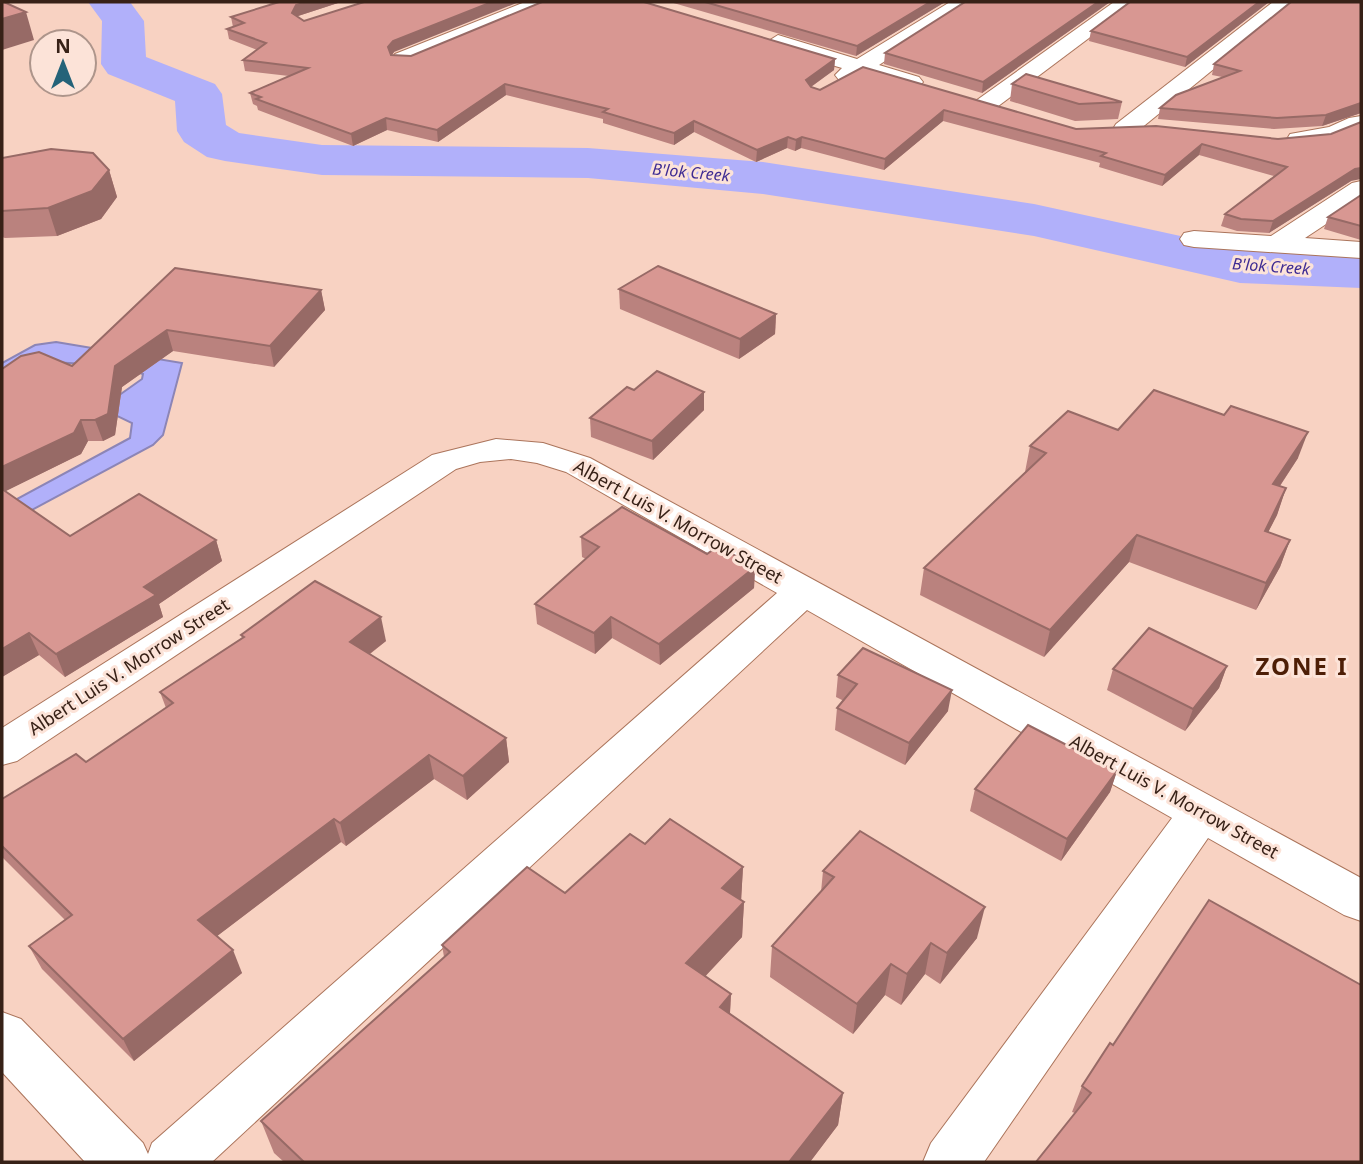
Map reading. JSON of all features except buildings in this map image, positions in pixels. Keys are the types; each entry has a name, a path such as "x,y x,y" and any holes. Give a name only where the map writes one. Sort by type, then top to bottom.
{"street":[{"path":"403,59 543,2"},
{"path":"830,85 964,2"},
{"path":"985,105 1127,2"},
{"path":"1163,129 1116,130 1286,2"},
{"path":"757,36 935,90"},
{"path":"960,97 1010,113"},
{"path":"1274,140 1327,136 1358,123"},
{"path":"1274,246 1361,189"},
{"path":"1194,239 1361,250"},
{"name":"Albert Luis V. Morrow Street","path":"2,749 444,462 476,450 513,447 545,452 578,465 1361,901"},
{"path":"172,1162 803,591"},
{"path":"951,1162 1201,813"},
{"path":"2,1036 123,1162"}],"water":[{"path":"56,342 182,363 163,435 153,445 2,526 2,507 130,438 132,423 117,416 118,396 142,379 143,374 114,366 54,362 2,387 2,363 35,345"}],"waterway":[{"name":"B'lok Creek","path":"109,2 123,21 124,64 198,94 202,131 225,146 322,160 588,163 763,178 1034,220 1240,266 1361,271"}],"district":[{"name":"ZONE I","path":"1302,667"}]}
